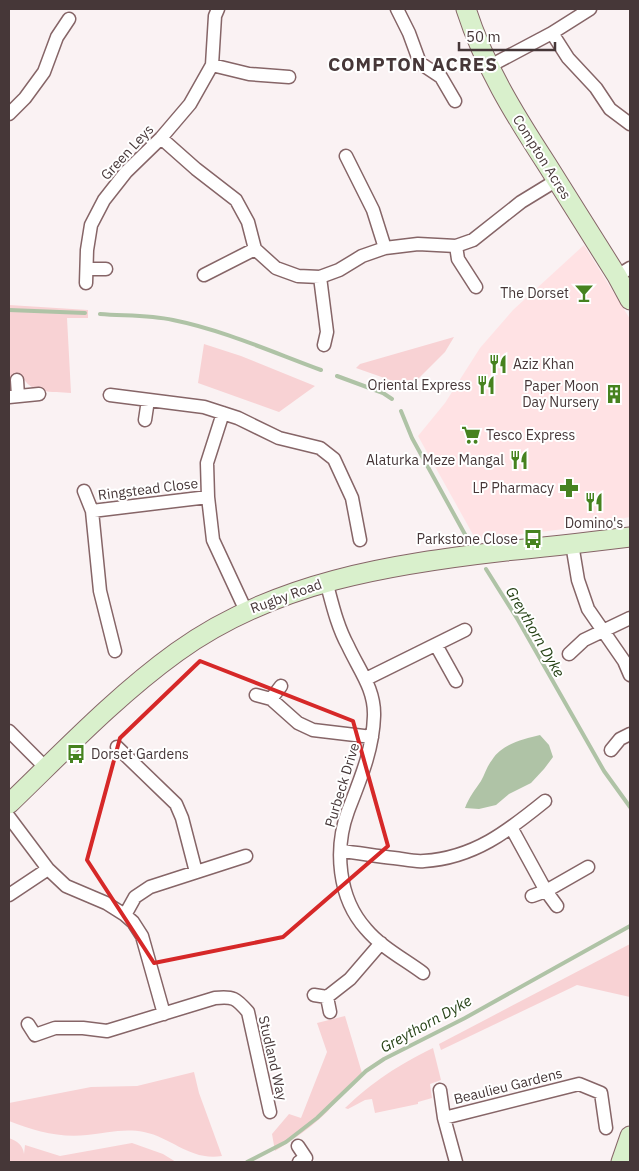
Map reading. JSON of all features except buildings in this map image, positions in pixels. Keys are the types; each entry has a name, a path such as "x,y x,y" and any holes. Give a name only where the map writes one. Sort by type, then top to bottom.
{"street":[{"name":"Green Leys","path":"86,283 87,250 91,225 104,200 126,172 161,138 190,104 212,65 215,16 218,9"},
{"path":"396,9 420,63 441,77 455,101"},
{"name":"Compton Acres","path":"466,9 488,67 513,112 556,180 624,272 630,300"},
{"path":"488,67 552,33 577,12 590,9"},
{"path":"9,114 25,98 44,72 68,16 73,32"},
{"path":"552,33 568,58 596,88 610,108 630,124"},
{"path":"212,65 249,74 289,77"},
{"path":"161,138 196,169 236,200 248,222 255,249 276,268 298,276 320,277 339,270 362,256 385,248 418,244 456,246 473,240 522,202 556,180"},
{"path":"346,156 373,210 385,248"},
{"path":"456,246 458,259 476,287"},
{"path":"204,276 255,249"},
{"path":"87,269 106,269"},
{"path":"320,277 327,332 324,345"},
{"path":"17,380 13,397 39,394"},
{"path":"110,395 204,407 238,418 279,438 320,448 334,459 352,498 360,540"},
{"path":"145,420 148,400"},
{"path":"223,413 207,464 208,497 213,540 246,611"},
{"name":"Ringstead Close","path":"84,490 92,511 100,591 116,651"},
{"name":"Ringstead Close","path":"92,511 208,497"},
{"name":"Rugby Road","path":"9,804 122,696 170,657 246,611 326,581 363,572 428,561 630,537"},
{"path":"572,544 578,580 588,609 624,661 630,675"},
{"name":"Purbeck Drive","path":"326,581 341,630 366,679 373,699 374,716 366,764 342,831 341,878 353,912 366,930 381,943 423,972"},
{"path":"569,654 584,640 630,618"},
{"path":"366,679 465,630"},
{"path":"436,645 456,680"},
{"path":"271,699 281,686"},
{"path":"256,695 271,699 298,723 313,730 372,737"},
{"path":"9,731 46,768"},
{"path":"610,750 620,739 630,734"},
{"path":"117,747 132,754 176,804 182,818 196,872"},
{"path":"341,851 422,861 446,859 469,852 512,829 545,801"},
{"path":"9,817 48,869 66,886 106,903 125,914 133,922 142,936 164,1014"},
{"path":"512,829 546,890 558,906"},
{"path":"125,914 135,897 150,887 246,856"},
{"path":"532,896 588,867"},
{"path":"9,895 48,869"},
{"path":"314,995 328,997 350,979 381,943"},
{"name":"Studland Way","path":"28,1024 36,1035 55,1028 83,1028 107,1031 215,998 229,996 240,1002 248,1012 270,1112"},
{"path":"328,997 330,1012"},
{"name":"Beaulieu Gardens","path":"444,1118 579,1084 601,1093 606,1128"},
{"name":"Beaulieu Gardens","path":"440,1090 444,1118 456,1162"},
{"path":"621,1162 630,1136"},
{"path":"298,1146 306,1160"}],"highlighted area":[{"path":"200,661 353,721 388,846 283,937 154,963 87,860 120,738"}],"shaded area":[{"path":"584,245 630,319 630,517 580,527 476,540 418,436 445,403 480,348 513,310"},
{"path":"9,305 88,310 88,318 67,318 71,393 49,392 36,389 30,386 22,375 12,377 9,389"},
{"path":"454,337 445,352 410,387 356,368 360,364"},
{"path":"204,344 241,356 315,386 279,412 198,383"},
{"path":"540,735 549,745 553,757 531,783 509,794 496,805 479,809 465,808 496,754 513,743"},
{"path":"630,944 630,997 577,985 441,1050 439,1044"},
{"path":"345,1016 362,1073 348,1086 322,1117 303,1133 275,1151 272,1134 289,1114 301,1118 327,1052 317,1023"},
{"path":"433,1048 441,1080 430,1084 432,1098 418,1102 418,1104 375,1113 372,1099 365,1100 348,1109 345,1108 366,1089 387,1074"},
{"path":"194,1072 199,1093 222,1156 200,1155 144,1132 122,1131 77,1136 57,1135 37,1131 9,1121 9,1103 91,1087 137,1086"},
{"path":"9,1138 19,1144 24,1154 25,1145 60,1156 132,1143 163,1154 176,1162 9,1162"}],"waterway":[{"path":"9,310 85,313"},
{"path":"100,314 155,317 192,324 247,342 321,370"},
{"path":"337,376 383,393 392,399"},
{"path":"401,411 412,438 467,538"},
{"name":"Greythorn Dyke","path":"486,569 518,620 604,771 630,807"},
{"name":"Greythorn Dyke","path":"247,1162 286,1142 317,1118 366,1071 384,1059 465,1018 630,926"}],"place":[{"name":"The Dorset","path":"584,293"},
{"name":"Aziz Khan","path":"498,364"},
{"name":"Oriental Express","path":"486,385"},
{"name":"Paper Moon Day Nursery","path":"614,394"},
{"name":"Tesco Express","path":"471,435"},
{"name":"Alaturka Meze Mangal","path":"519,460"},
{"name":"LP Pharmacy","path":"569,488"},
{"name":"Domino's","path":"594,502"},
{"name":"Parkstone Close","path":"533,539"},
{"name":"Dorset Gardens","path":"76,754"}],"district":[{"name":"COMPTON ACRES","path":"413,64"}]}
